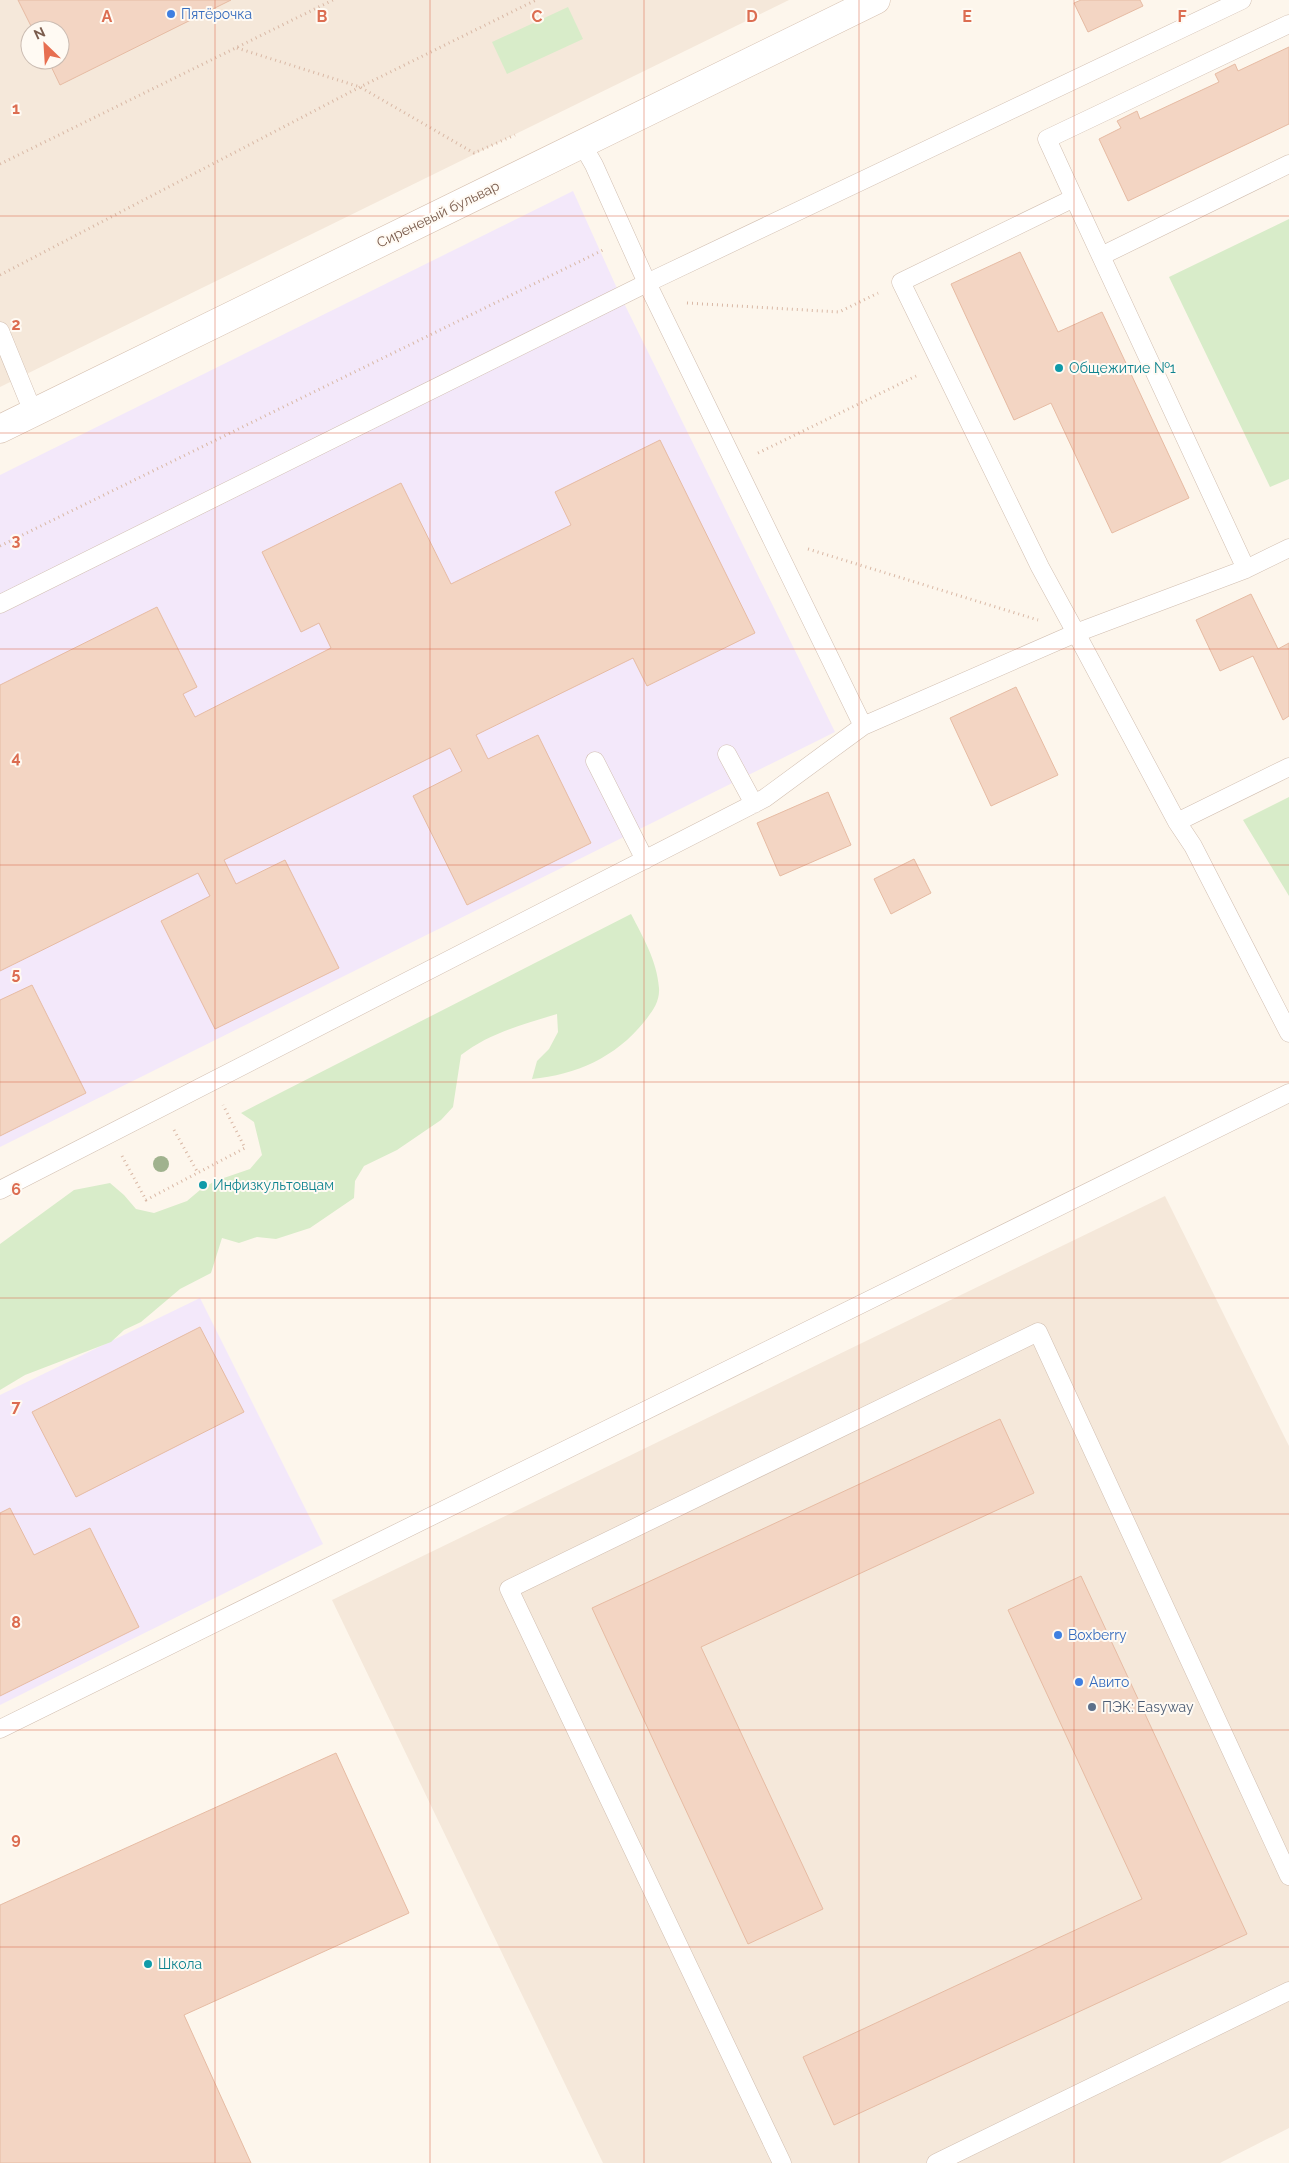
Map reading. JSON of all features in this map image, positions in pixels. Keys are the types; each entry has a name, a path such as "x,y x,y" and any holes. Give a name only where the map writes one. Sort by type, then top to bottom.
{"main road":[{"name":"Сиреневый бульвар","path":"0,429 876,0"}],"lane":[{"path":"0,604 647,283 1242,0"},
{"path":"1246,569 1047,139 1289,24"},
{"path":"582,144 594,165 647,283 863,726"},
{"path":"1101,256 1289,164"},
{"path":"1074,198 901,282 1040,567 1177,822 1193,846 1289,1033"},
{"path":"0,331 33,412"},
{"path":"0,1190 754,804 765,798 863,726 1076,633 1246,569 1289,548"},
{"path":"727,754 754,804"},
{"path":"595,761 645,860"},
{"path":"1177,822 1289,767"},
{"path":"0,1730 1289,1093"},
{"path":"782,2163 509,1589 1038,1332 1289,1876"},
{"path":"936,2163 1289,1991"}],"path":[{"path":"0,164 333,0"},
{"path":"0,275 360,86 536,0"},
{"path":"236,48 360,86 474,153 515,135"},
{"path":"0,546 627,238"},
{"path":"656,301 839,312 901,282"},
{"path":"735,465 941,364"},
{"path":"771,538 1076,633"},
{"path":"110,1134 146,1200 245,1148 211,1082"},
{"path":"174,1129 198,1173"}],"shaded area":[{"path":"0,0 789,0 0,387"},
{"path":"573,191 620,295 835,732 0,1147 0,475"},
{"path":"1165,1196 1289,1446 1289,2128 1220,2163 603,2163 332,1600"},
{"path":"200,1298 323,1544 0,1705 0,1395"}],"green space":[{"path":"568,7 583,39 507,74 492,42"},
{"path":"1289,219 1289,479 1270,487 1169,277"},
{"path":"1289,797 1289,896 1243,820"},
{"path":"631,914 645,940 652,959 658,978 659,993 657,1002 650,1014 621,1045 594,1062 579,1068 548,1077 532,1079 537,1061 549,1049 558,1032 557,1014 507,1030 472,1047 461,1055 453,1107 441,1120 397,1150 364,1166 355,1181 354,1198 310,1228 276,1239 257,1237 239,1243 222,1238 211,1273 180,1289 141,1322 124,1330 111,1342 25,1375 0,1390 0,1244 74,1190 110,1183 136,1209 154,1213 187,1201 215,1181 250,1169 262,1155 254,1122 241,1113"}],"building":[{"path":"18,0 231,0 60,85 53,70 70,70 70,20 28,20"},
{"path":"1081,0 1140,0 1143,6 1088,32 1074,3"},
{"path":"1289,47 1289,124 1128,201 1099,139 1121,128 1117,121 1137,111 1140,119 1219,82 1215,74 1235,64 1238,71"},
{"name":"Общежитие №1","path":"1020,252 1058,332 1102,312 1189,498 1112,533 1051,403 1014,420 951,284"},
{"path":"660,440 755,633 647,686 633,658 476,735 488,759 538,735 591,843 467,905 413,796 462,771 450,748 224,860 236,884 285,860 339,968 215,1029 161,921 210,896 198,873 0,971 0,685 157,607 197,687 183,694 195,717 331,648 319,623 301,632 262,552 401,483 451,584 571,525 555,492"},
{"path":"1251,594 1278,649 1289,643 1289,716 1283,720 1253,656 1220,671 1196,620"},
{"path":"1016,687 1058,775 991,806 950,718"},
{"path":"828,792 851,845 780,876 757,823"},
{"path":"914,859 931,893 891,914 874,879"},
{"path":"32,985 86,1093 0,1136 0,1000"},
{"path":"200,1327 244,1412 76,1497 32,1412"},
{"path":"1000,1419 1034,1493 701,1647 823,1909 748,1944 592,1608"},
{"path":"10,1508 34,1555 90,1528 139,1627 0,1696 0,1513"},
{"path":"1081,1576 1247,1934 834,2125 803,2057 1142,1899 1008,1610"},
{"name":"Школа","path":"336,1753 409,1913 184,2015 251,2163 0,2163 0,1905"}],"place":[{"name":"Пятёрочка","path":"171,14"},
{"name":"Общежитие №1","path":"1059,368"},
{"name":"Инфизкультовцам","path":"203,1185"},
{"name":"Boxberry","path":"1058,1635"},
{"name":"Авито","path":"1079,1682"},
{"name":"ПЭК: Easyway","path":"1092,1707"},
{"name":"Школа","path":"148,1964"}]}
